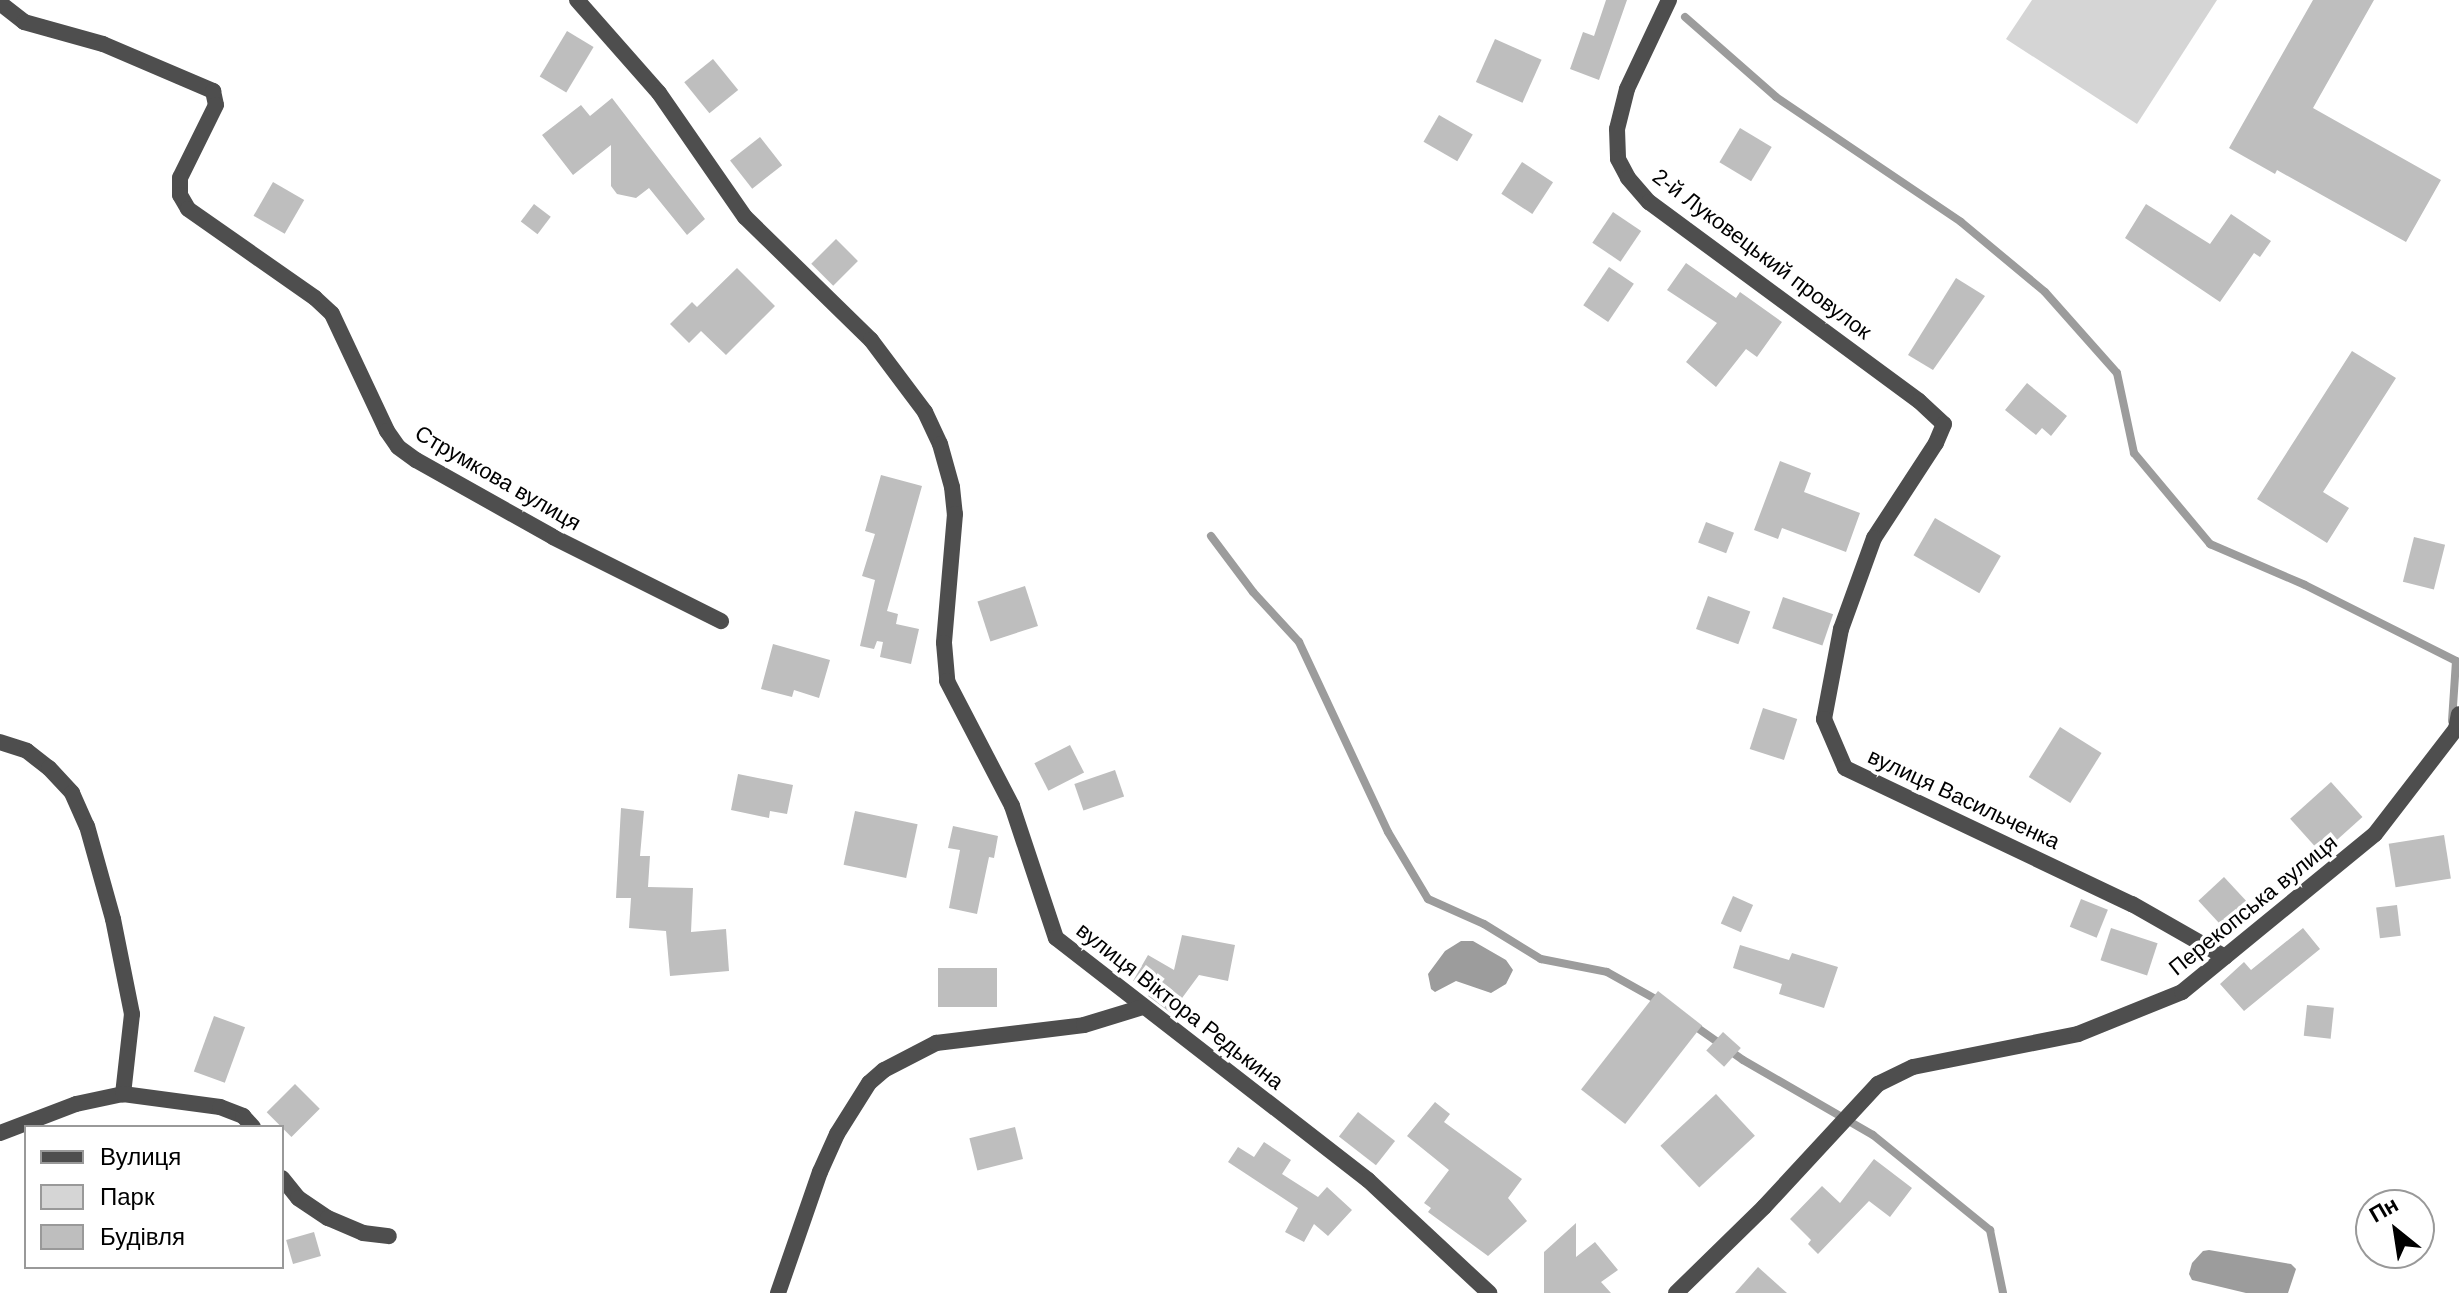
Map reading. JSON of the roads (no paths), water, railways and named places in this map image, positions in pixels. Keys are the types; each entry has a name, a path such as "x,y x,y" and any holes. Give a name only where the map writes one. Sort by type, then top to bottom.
{"street":[{"name":"вулиця Віктора Редькина","path":"577,0 659,93 745,217 871,340 925,412 940,444 952,487 955,514 944,643 947,681 1012,806 1056,938 1368,1180 1489,1293"},
{"name":"2-й Луковецький провулок","path":"1669,0 1627,89 1617,129 1618,159 1628,178 1649,202 1919,401 1944,424"},
{"name":"Струмкова вулиця","path":"0,3 24,22 103,44 213,91 216,105 180,178 180,195 188,209 315,298 332,314 387,431 398,447 553,537 721,621"},
{"name":"вулиця Васильченка","path":"1944,424 1936,443 1874,538 1841,629 1824,719 1845,768 2132,904 2225,957"},
{"name":"Перекопська вулиця","path":"1676,1293 1764,1207 1878,1084 1913,1067 2078,1034 2182,992 2375,834 2458,724"},
{"path":"0,742 27,751 49,768 72,793 87,826 113,919 132,1014 123,1094"},
{"path":"778,1293 814,1186 837,1134 869,1083 884,1070 936,1043 1084,1025 1143,1007"},
{"path":"0,1133 76,1104 123,1094 220,1107 243,1116 251,1125"},
{"path":"284,1180 298,1198 328,1218 363,1233 389,1236"}],"waterway":[{"path":"1685,17 1776,97 1961,222 2045,292 2117,373 2134,453 2210,544 2305,585 2456,661 2452,721"},
{"path":"1211,536 1253,592 1299,642 1388,832 1428,899 1484,924 1541,959 1607,972 1661,1002"},
{"path":"1692,1024 1743,1060 1873,1135 1990,1230 2003,1293"}]}
